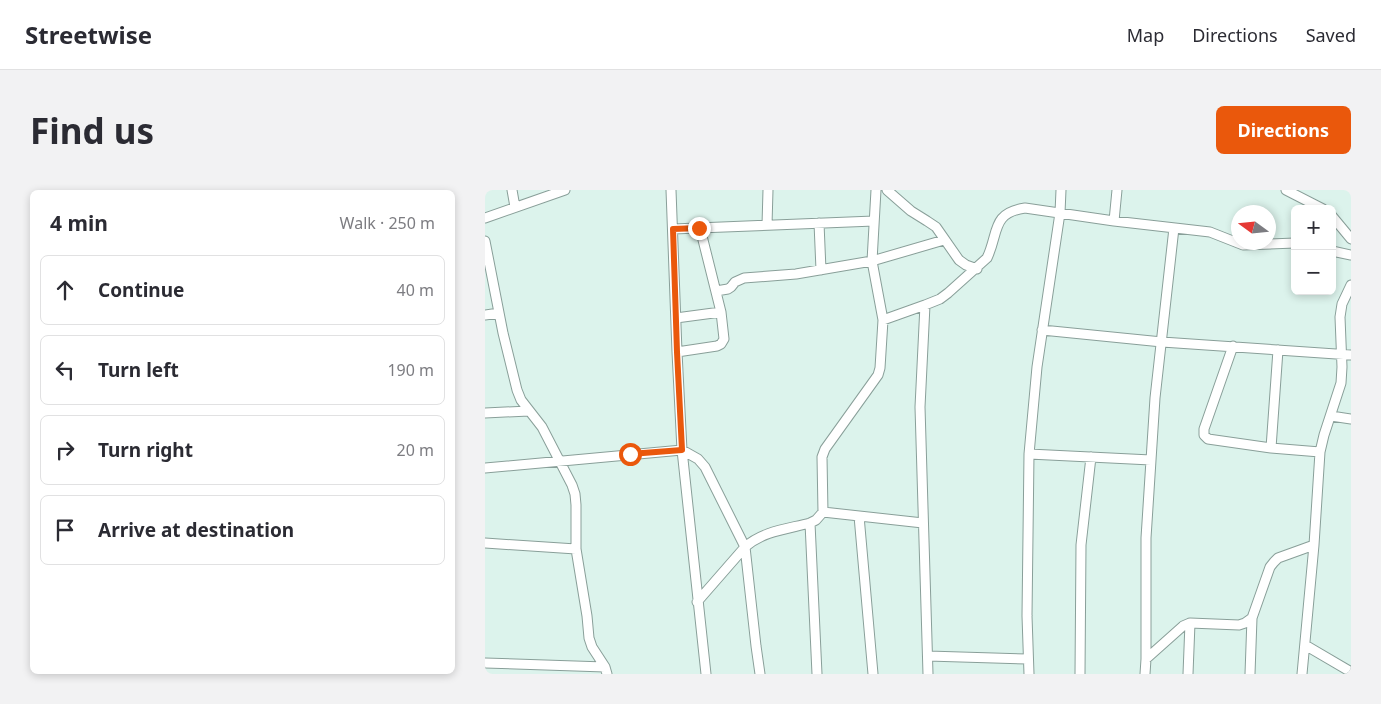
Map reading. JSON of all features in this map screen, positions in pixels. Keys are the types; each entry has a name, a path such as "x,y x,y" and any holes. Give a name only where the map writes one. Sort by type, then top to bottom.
{"street":[{"path":"512,190 515,207"},
{"path":"485,218 565,190"},
{"path":"671,190 682,450 706,674"},
{"path":"767,225 768,190"},
{"path":"697,602 753,540 763,534 810,523 817,520 823,512 822,457 825,449 878,375 880,368 883,320 872,261 876,190"},
{"path":"887,190 911,211 935,228 959,260 966,265 977,268"},
{"path":"1029,674 1027,607 1029,454 1037,366 1060,213 1061,190"},
{"path":"1114,221 1117,190"},
{"path":"1286,190 1315,205"},
{"path":"883,320 925,305 948,293 987,258 1000,220 1007,213 1025,208 1210,232 1243,245 1291,243"},
{"path":"673,229 874,221"},
{"path":"1336,221 1351,239"},
{"path":"819,223 821,270"},
{"path":"677,352 717,346 724,339 721,312 699,228"},
{"path":"1145,674 1146,538 1155,398 1174,228"},
{"path":"716,291 728,289 735,282 744,278 796,274 872,261 944,240"},
{"path":"485,241 517,390 521,400 542,426 575,494 576,549 589,638 592,647 606,670"},
{"path":"1336,252 1351,256"},
{"path":"1302,674 1320,452 1341,383 1346,355 1340,317 1342,304 1351,285"},
{"path":"925,305 920,407 928,674"},
{"path":"676,318 721,312"},
{"path":"485,314 499,313"},
{"path":"1042,330 1161,342 1346,355"},
{"path":"1233,346 1204,429 1204,435 1208,439 1271,448 1320,452"},
{"path":"1271,448 1278,350"},
{"path":"485,413 529,411"},
{"path":"1331,416 1351,419"},
{"path":"485,468 682,450 698,459 705,467 745,547 760,674"},
{"path":"1029,454 1151,460"},
{"path":"1080,674 1081,545 1091,457"},
{"path":"823,512 923,523"},
{"path":"859,516 873,674"},
{"path":"810,523 817,674"},
{"path":"485,543 576,549"},
{"path":"1250,674 1252,618 1270,567 1278,558 1313,545"},
{"path":"1146,659 1183,626 1190,623 1239,625 1252,618"},
{"path":"1189,674 1190,623"},
{"path":"1305,645 1351,672"},
{"path":"928,656 1029,659"},
{"path":"485,663 606,670"}],"route":[{"path":"630,454 682,450 673,229 699,228"}]}
